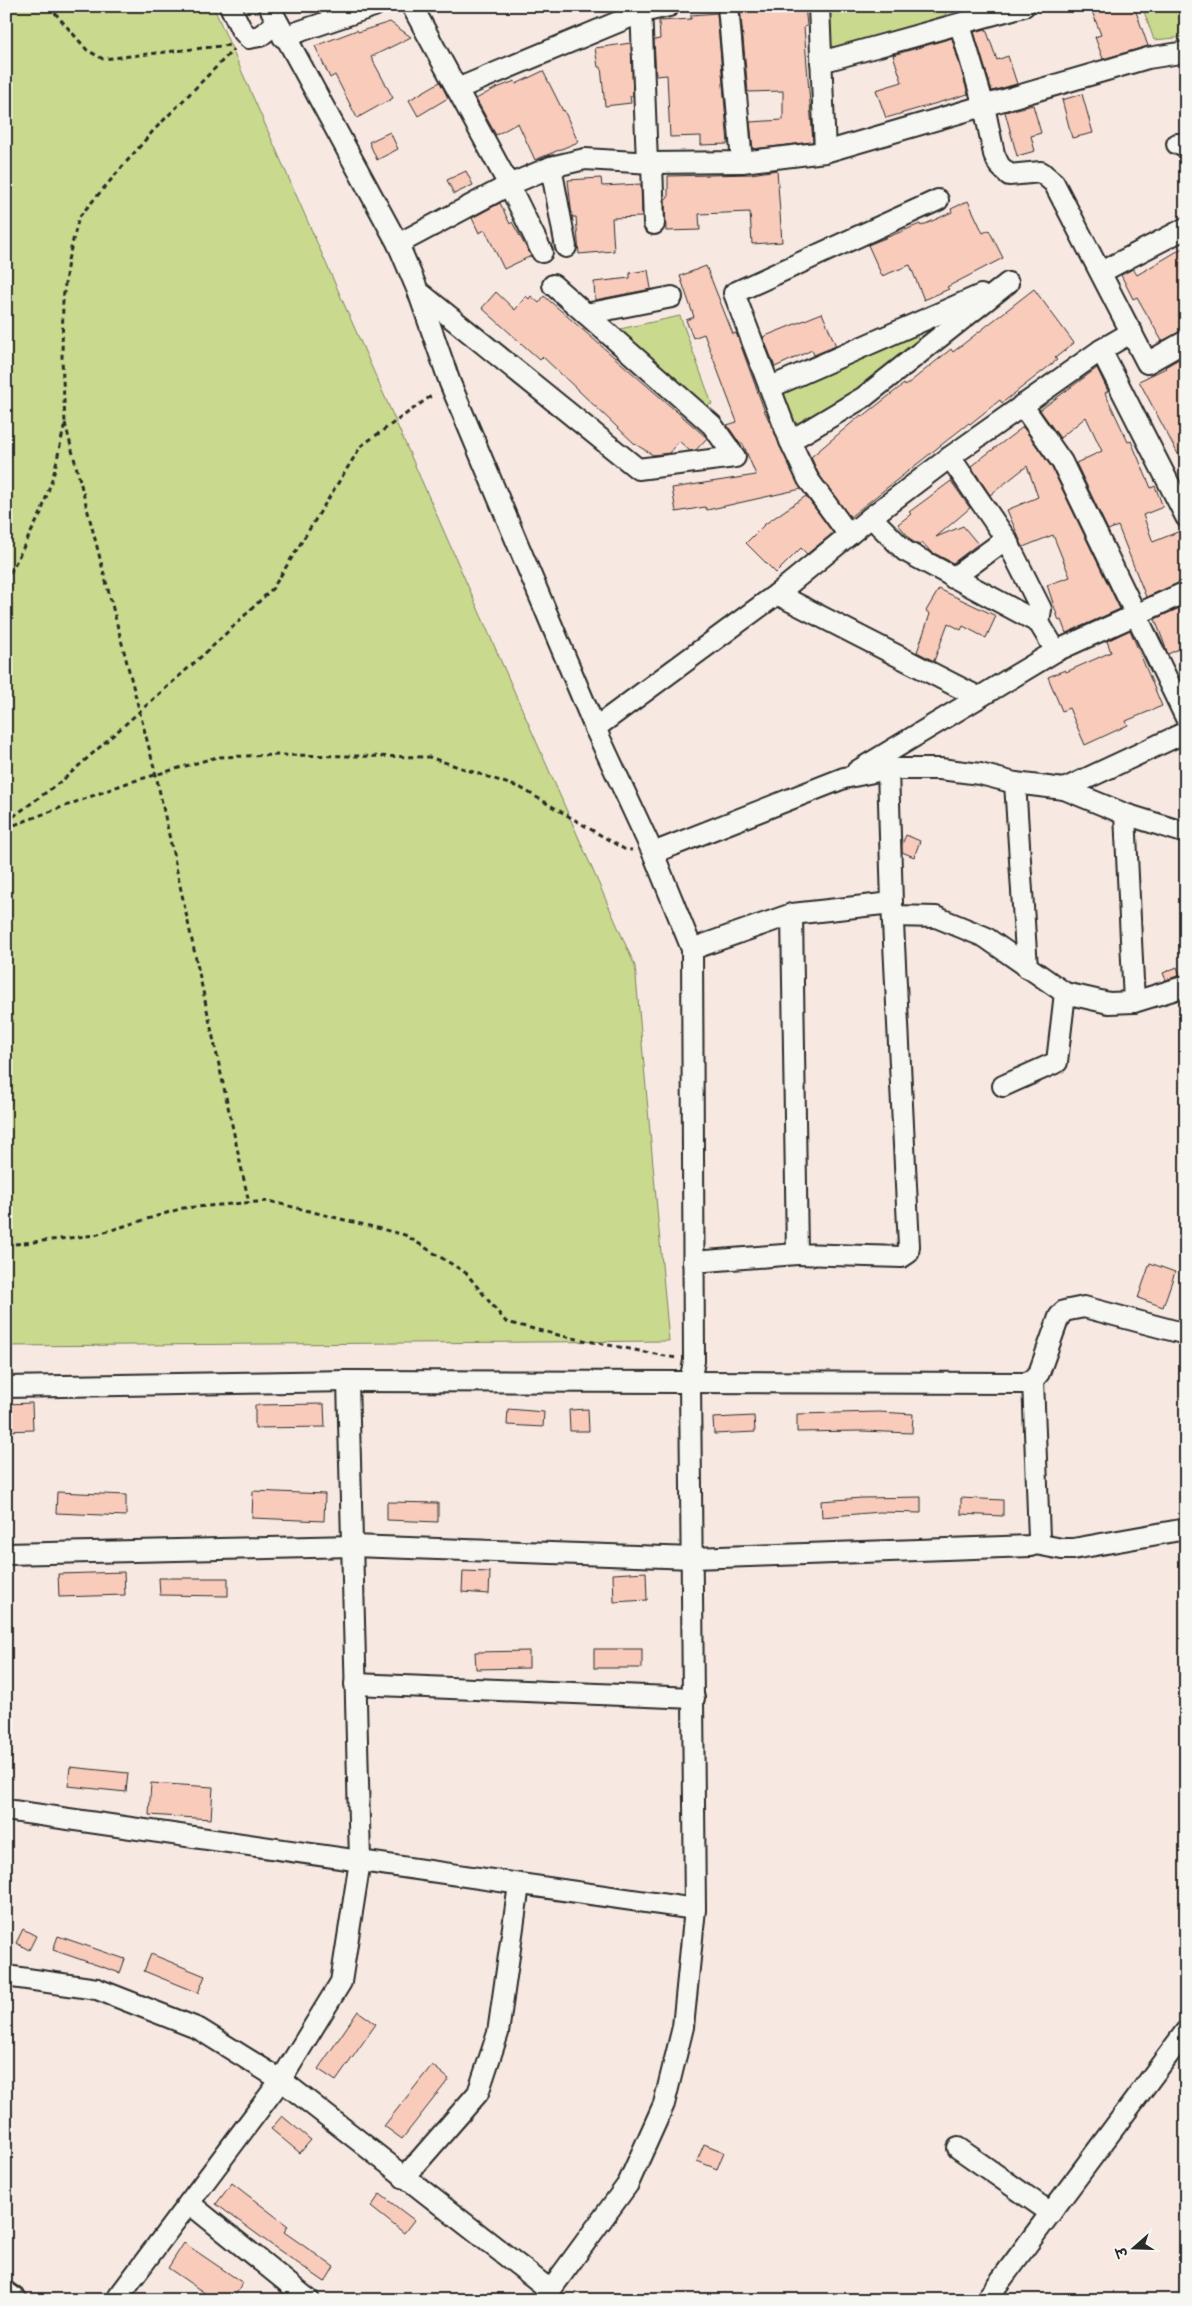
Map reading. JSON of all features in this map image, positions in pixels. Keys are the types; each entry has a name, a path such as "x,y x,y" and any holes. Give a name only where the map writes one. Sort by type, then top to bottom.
{"street":[{"path":"230,6 241,29 249,38 260,36 277,17 374,6"},
{"path":"412,6 509,185 542,252"},
{"path":"457,89 641,9 669,6"},
{"path":"728,6 742,162"},
{"path":"819,6 825,152"},
{"path":"821,62 960,25 1001,9 1024,6"},
{"path":"641,9 654,224"},
{"path":"6,1976 97,1989 199,2029 281,2080 546,2295 628,2184 664,2104 683,2027 695,1909 690,1382 694,1361 692,949 653,852 595,728 450,383 418,291 398,244 277,17"},
{"path":"960,25 984,106 994,154 1003,170 1009,175 1041,172 1054,183 1147,363 1186,341"},
{"path":"398,244 509,185 550,166 585,158 650,163 742,162 825,152 1148,58 1186,52"},
{"path":"550,166 566,247"},
{"path":"849,535 808,479 790,442 771,387 734,293 938,200"},
{"path":"1101,272 1186,228"},
{"path":"771,387 1008,283 864,397 790,442"},
{"path":"418,291 638,469 735,457 712,425 553,285"},
{"path":"586,314 672,297"},
{"path":"595,728 777,594 871,517 950,457 1101,350 1132,332"},
{"path":"1101,350 1186,517"},
{"path":"1022,405 1062,462 1136,614 1185,730 1064,789"},
{"path":"950,457 1006,539 1041,609 1039,623"},
{"path":"871,517 905,551 1039,623 1056,651"},
{"path":"953,578 1006,539"},
{"path":"844,778 1056,651 1186,592"},
{"path":"777,594 978,696"},
{"path":"653,852 844,778 888,769 940,769 980,774 1015,783 1064,789 1125,814 1186,833"},
{"path":"693,1262 797,1254 902,1257 908,1253 888,769"},
{"path":"1015,783 1027,968"},
{"path":"1125,814 1134,1002"},
{"path":"692,949 792,914 893,909 936,917 985,937 1065,993 1109,1003 1134,1002 1186,986"},
{"path":"792,914 797,1254"},
{"path":"1003,1086 1057,1062 1065,993"},
{"path":"6,1387 348,1381 1026,1383 1033,1380 1039,1373 1059,1317 1064,1311 1084,1307 1186,1334"},
{"path":"1033,1380 1039,1538 1036,1544"},
{"path":"116,2300 281,2080 341,1982 360,1861 348,1381"},
{"path":"6,1554 352,1546 693,1558 1030,1546 1036,1544 1062,1550 1186,1530"},
{"path":"355,1684 694,1698"},
{"path":"6,1810 695,1909"},
{"path":"404,2178 478,2093 498,2033 519,1885"},
{"path":"986,2300 1186,2031"},
{"path":"958,2148 1050,2213"},
{"path":"189,2203 309,2300"},
{"path":"6,2292 17,2300"}],"path":[{"path":"48,6 87,50 104,59 238,45 160,123 79,217 68,260 63,300 62,358 65,423 156,775 249,1203"},
{"path":"6,822 64,779 213,646 273,588 361,446 450,383"},
{"path":"6,581 41,513 54,473 65,423"},
{"path":"6,828 127,783 217,757 277,755 429,757 521,788 624,849 653,852"},
{"path":"6,1245 95,1235 183,1208 269,1201 405,1235 466,1273 506,1322 562,1336 694,1361"}],"green space":[{"path":"6,6 213,6 635,966 669,1341 6,1346"},
{"path":"826,6 944,6 946,15 830,49"},
{"path":"1142,6 1186,6 1186,37 1154,40"},
{"path":"680,316 712,404 706,406 620,329"},
{"path":"914,330 921,344 798,430 782,391"}],"building":[{"path":"740,6 805,6 807,26 804,27 813,142 753,149 750,122 783,120 783,91 748,92"},
{"path":"1090,6 1134,6 1148,46 1103,59 1095,37 1101,35"},
{"path":"717,13 728,144 701,145 701,136 670,137 667,75 656,76 654,40 660,39 659,21 691,19 691,15"},
{"path":"390,22 411,37 371,57 393,98 357,118 335,75 330,78 315,46 357,30 358,32"},
{"path":"986,29 997,60 1008,56 1017,84 992,91 974,32"},
{"path":"952,38 968,94 886,118 876,90 902,82 893,55"},
{"path":"631,43 633,96 630,96 631,103 605,106 601,67 598,67 595,48"},
{"path":"543,71 564,110 578,142 535,160 518,123 496,135 476,99 494,89 515,81 516,84"},
{"path":"440,82 448,98 418,116 409,100"},
{"path":"1082,94 1093,133 1072,138 1062,100"},
{"path":"1033,105 1041,133 1031,136 1035,151 1017,156 1005,112"},
{"path":"390,132 398,149 377,160 369,142"},
{"path":"777,170 782,242 752,244 750,212 699,214 700,230 666,231 665,198 668,198 668,176 751,174"},
{"path":"466,171 473,185 454,194 447,180"},
{"path":"601,178 602,186 641,184 642,217 612,218 614,251 579,254 576,217 572,217 568,180"},
{"path":"968,201 983,233 989,230 1003,258 947,287 949,289 924,300 910,265 882,276 868,245 920,224 921,226 952,212 951,209"},
{"path":"500,203 510,224 512,222 531,256 504,269 485,230 479,233 472,218"},
{"path":"1186,246 1186,329 1162,341 1137,297 1133,299 1121,275 1133,269 1137,275"},
{"path":"706,266 733,334 736,333 765,412 801,489 707,510 705,507 676,512 672,488 756,475 743,444 740,444 727,425 737,422 704,334 693,338 686,320 694,317 680,276"},
{"path":"648,270 651,289 595,300 594,282 630,278 630,273"},
{"path":"1034,289 1074,343 1055,358 1057,360 1002,403 1000,400 969,423 850,517 818,473 811,457 861,415 862,417 904,384 905,386 951,349 953,352"},
{"path":"496,292 515,310 526,296 529,299 531,296 539,303 544,296 707,438 696,450 690,451 679,441 669,453 653,455 635,444 543,357 540,360 482,308"},
{"path":"822,313 836,346 814,355 812,350 775,367 763,337"},
{"path":"1186,355 1186,469 1139,381 1166,368"},
{"path":"1097,368 1108,391 1105,393 1128,442 1131,441 1151,488 1155,486 1163,507 1143,515 1153,542 1180,531 1186,544 1186,580 1146,597 1118,526 1108,530 1076,463 1102,451 1086,417 1060,438 1040,410"},
{"path":"1023,427 1052,468 1120,609 1066,633 1061,620 1059,621 1047,585 1070,577 1053,535 1023,547 1007,510 1038,497 1027,466 990,495 971,466"},
{"path":"951,481 970,508 936,537 963,526 978,544 953,563 930,551 922,542 919,545 912,541 898,524 911,514 909,512"},
{"path":"806,496 833,533 807,554 801,548 776,573 746,543 765,524"},
{"path":"939,589 996,616 986,638 963,626 961,630 948,623 934,661 917,652 930,614 926,611"},
{"path":"1186,605 1186,646 1168,654 1155,619"},
{"path":"1130,630 1162,706 1126,721 1128,725 1085,745 1069,708 1062,711 1048,677 1065,670 1066,672 1111,652 1107,641"},
{"path":"906,835 920,841 914,857 902,852 902,844"},
{"path":"1177,967 1180,975 1166,980 1163,973"},
{"path":"1150,1263 1175,1272 1163,1307 1138,1298"},
{"path":"32,1403 33,1430 6,1431 6,1404"},
{"path":"324,1404 325,1427 255,1428 255,1405"},
{"path":"508,1409 544,1412 543,1427 507,1425"},
{"path":"588,1409 589,1431 570,1431 569,1410"},
{"path":"879,1412 913,1414 912,1433 861,1431 797,1432 797,1414"},
{"path":"754,1416 755,1432 714,1434 713,1418"},
{"path":"253,1491 325,1494 324,1521 252,1518"},
{"path":"57,1492 126,1495 126,1516 56,1513"},
{"path":"921,1497 921,1513 879,1512 822,1517 821,1501"},
{"path":"961,1498 1003,1500 1003,1516 961,1514"},
{"path":"387,1502 438,1503 438,1522 387,1520"},
{"path":"463,1571 490,1572 489,1594 462,1592"},
{"path":"124,1572 125,1595 59,1597 58,1574"},
{"path":"646,1572 647,1600 614,1602 613,1574"},
{"path":"159,1578 228,1578 228,1596 160,1595"},
{"path":"594,1649 642,1649 642,1668 594,1668"},
{"path":"529,1651 529,1668 476,1669 475,1652"},
{"path":"70,1767 128,1773 126,1792 68,1786"},
{"path":"151,1783 213,1787 211,1819 149,1815"},
{"path":"23,1929 36,1936 29,1950 16,1943"},
{"path":"58,1936 125,1959 120,1973 53,1950"},
{"path":"151,1954 205,1976 198,1993 144,1971"},
{"path":"358,2011 376,2024 336,2081 318,2069"},
{"path":"432,2065 449,2079 402,2139 384,2126"},
{"path":"282,2116 311,2140 300,2153 271,2129"},
{"path":"704,2144 724,2152 717,2169 697,2161"},
{"path":"232,2183 288,2226 284,2232 334,2267 325,2282 216,2204"},
{"path":"380,2194 414,2220 404,2233 371,2207"},
{"path":"184,2243 243,2283 232,2300 215,2300 168,2268"}],"waterway":[{"path":"1177,2300 1186,2291"}]}
